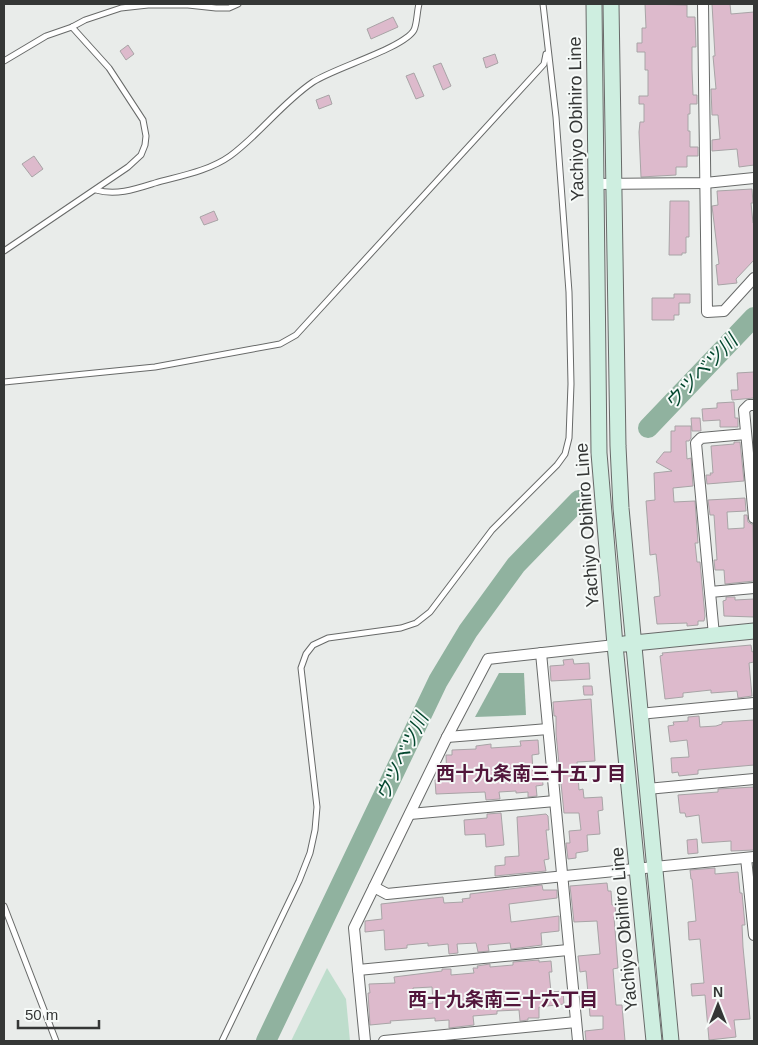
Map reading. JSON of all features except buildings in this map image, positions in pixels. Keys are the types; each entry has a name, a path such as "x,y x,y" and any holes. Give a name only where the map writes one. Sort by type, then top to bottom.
{"main road":[{"name":"Yachiyo Obihiro Line","path":"594,4 599,453 615,645 654,1041"},
{"name":"Yachiyo Obihiro Line","path":"612,4 621,508 639,714 672,1041"},
{"path":"615,645 754,632"}],"street":[{"path":"703,4 707,312 724,311 754,278"},
{"path":"595,184 705,183 754,178"},
{"path":"754,405 749,405 744,410 754,518"},
{"path":"714,635 696,443 701,438 746,434"},
{"path":"710,592 754,588"},
{"path":"365,1041 354,928 488,659 615,645"},
{"path":"541,653 578,1041"},
{"path":"639,714 754,703"},
{"path":"447,738 548,729"},
{"path":"647,789 754,778"},
{"path":"410,814 555,801"},
{"path":"374,887 387,894 750,858 754,935"},
{"path":"358,970 568,950"},
{"path":"384,1041 576,1022"}],"lane":[{"path":"4,61 46,36 121,8 188,4 229,8 238,4"},
{"path":"96,190 106,193 129,191 213,166 229,156 258,132 314,81 401,42 414,30 418,4"},
{"path":"222,1041 300,881 316,830 317,807 301,668 306,654 313,645 328,638 402,628 416,623 430,612 492,530 565,454 569,438 571,384 569,292 556,117 543,4"},
{"path":"4,252 128,167 141,154 145,146 146,136 143,120 109,68 72,27"},
{"path":"4,382 155,367 280,344 296,335 544,64 548,50"},
{"path":"4,906 56,1041"}],"shaded area":[{"path":"499,673 524,673 526,715 475,717"},
{"path":"327,968 346,999 350,1041 291,1041"}],"waterway":[{"name":"ウツベツ川","path":"648,428 754,317"},
{"name":"ウツベツ川","path":"266,1041 438,681 468,631 516,565 579,500"}],"district":[{"name":"西十九条南三十五丁目","path":"531,773"},
{"name":"西十九条南三十六丁目","path":"503,999"}]}
